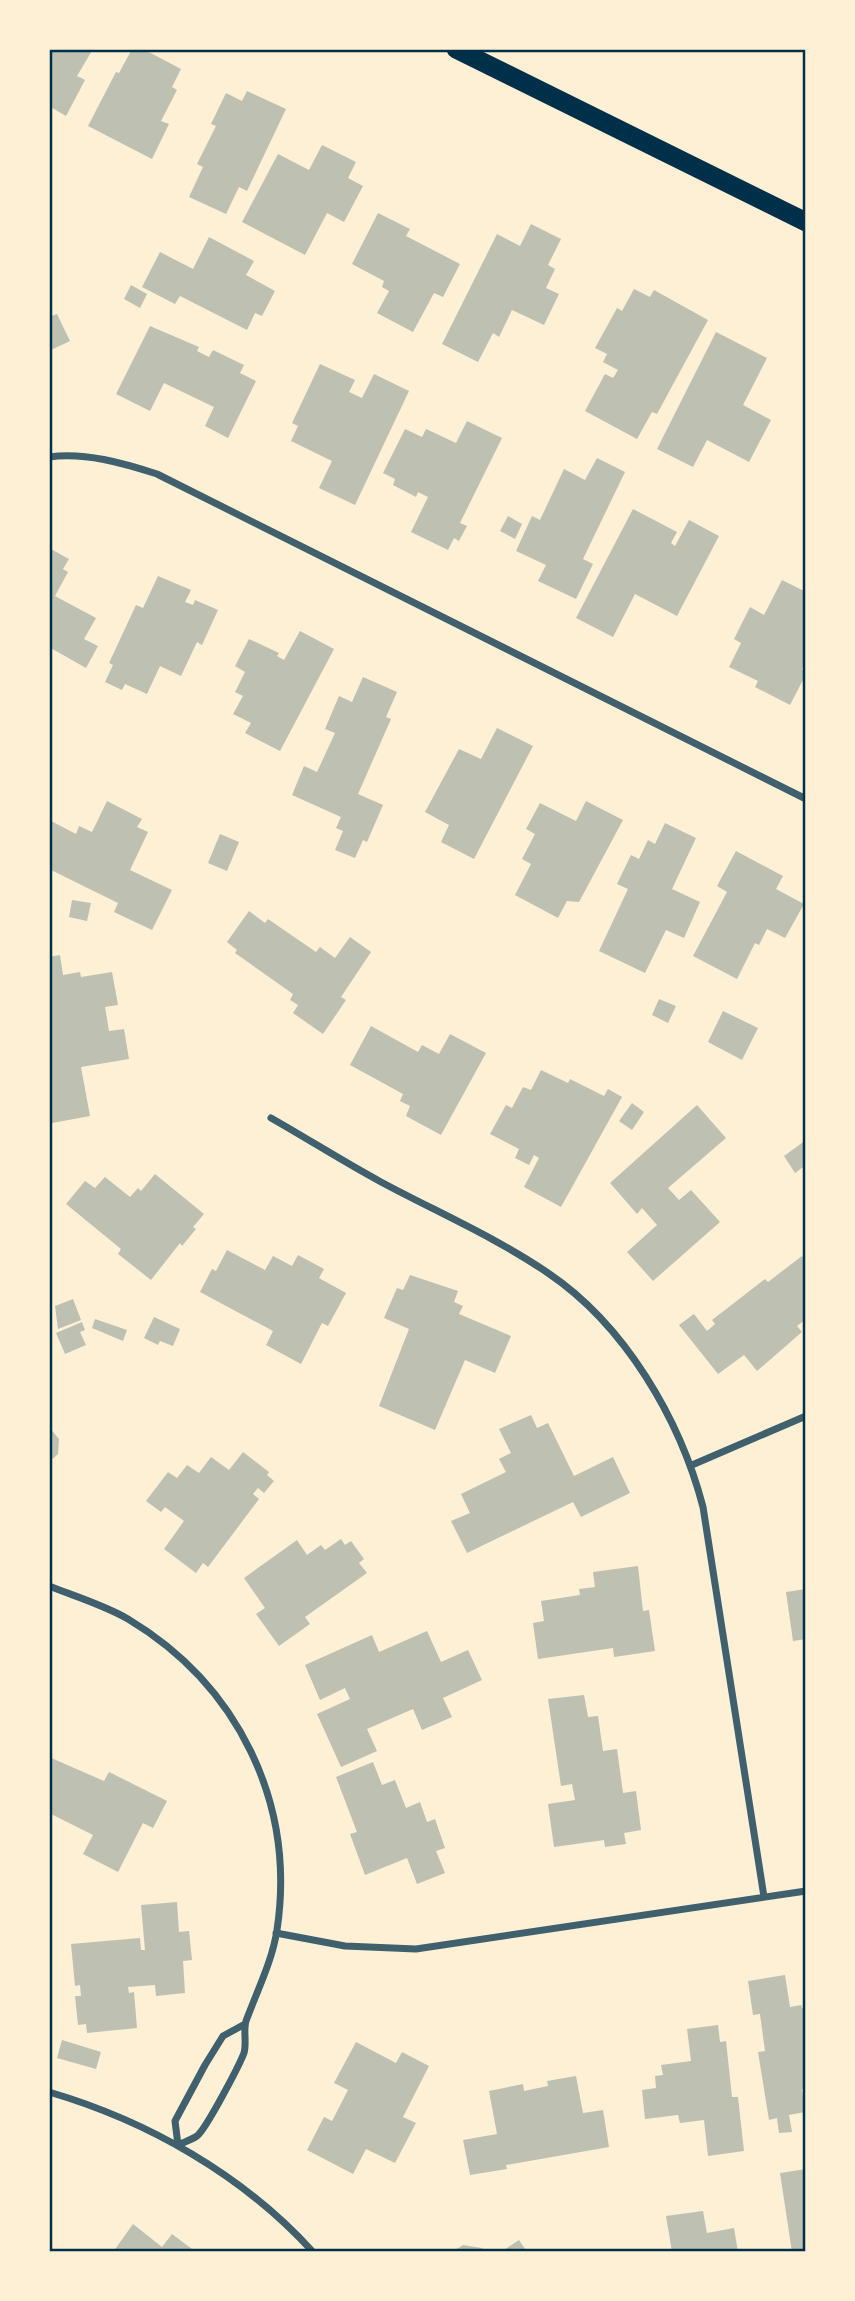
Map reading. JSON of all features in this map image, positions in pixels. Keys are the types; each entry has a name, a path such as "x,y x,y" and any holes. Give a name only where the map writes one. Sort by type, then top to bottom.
{"highway":[{"path":"456,49 806,222"}],"street":[{"path":"49,457 61,455 121,462 157,474 806,799"},
{"path":"271,1118 380,1182 483,1232 551,1275 593,1313 630,1354 675,1427 692,1465 714,1568 764,1897"},
{"path":"692,1465 806,1416"},
{"path":"49,1586 125,1617 157,1639 201,1676 235,1720 257,1764 274,1816 281,1862 276,1933 262,1983 245,2024 245,2050 199,2135 178,2145"},
{"path":"276,1933 345,1946 416,1949 806,1891"},
{"path":"178,2145 175,2121 205,2065 223,2036 245,2024"},
{"path":"49,2092 80,2101 178,2145 255,2199 313,2252"}],"building":[{"path":"49,49 93,49 77,76 85,80 66,116 49,106"},
{"path":"132,49 143,49 181,69 172,87 177,90 161,121 169,124 152,159 88,126 116,72 119,73"},
{"path":"247,91 286,109 247,191 239,187 226,214 189,197 203,167 197,164 216,126 211,124 226,93 242,101"},
{"path":"322,145 356,162 348,178 363,186 344,222 327,213 305,255 242,222 278,154 309,170"},
{"path":"378,213 410,229 406,236 460,264 443,297 434,293 413,332 377,313 389,291 382,287 384,281 352,264"},
{"path":"531,224 561,239 548,265 555,269 546,288 559,294 544,325 512,310 499,337 493,333 478,362 442,344 497,234 520,246"},
{"path":"209,237 254,261 246,275 275,291 262,316 255,313 247,330 180,296 175,304 142,287 160,252 193,269"},
{"path":"131,285 147,294 140,308 124,299"},
{"path":"634,289 650,297 654,290 708,320 657,414 652,412 637,439 585,411 605,374 613,378 618,370 603,362 607,354 595,348 617,308 622,311"},
{"path":"57,314 70,341 49,351 49,317"},
{"path":"150,326 199,347 197,351 209,357 213,350 244,365 240,373 256,381 228,438 205,426 214,407 164,383 150,411 116,394"},
{"path":"716,332 767,358 743,405 771,420 749,462 707,440 693,467 657,449"},
{"path":"320,364 355,380 349,392 362,398 374,374 409,391 355,505 319,488 332,461 291,441 298,426 292,423"},
{"path":"467,421 502,438 460,523 467,526 459,541 454,538 448,550 411,532 428,497 418,492 416,497 393,485 395,479 383,473 405,429 422,437 426,429 456,443"},
{"path":"597,458 625,472 583,559 593,564 576,599 538,581 546,565 516,551 532,516 540,520 564,469 585,480"},
{"path":"633,509 677,532 671,543 675,546 689,520 719,536 677,616 635,594 613,637 576,618"},
{"path":"508,516 522,524 515,539 500,531"},
{"path":"49,548 69,559 63,569 68,572 55,596 96,618 84,639 98,646 86,668 49,647"},
{"path":"158,576 191,590 185,602 193,605 195,600 218,610 202,645 197,642 181,676 160,666 147,694 125,684 122,690 105,682 113,665 109,663 136,605 143,608"},
{"path":"782,580 806,592 806,660 802,669 806,674 790,705 755,687 758,681 729,667 741,643 734,639 750,607 764,615"},
{"path":"300,631 334,649 280,751 245,733 251,723 233,714 243,696 235,692 245,672 235,666 249,639 279,653 277,656 284,660"},
{"path":"363,677 397,692 386,717 391,719 358,794 383,805 367,842 363,840 355,858 335,850 343,831 336,828 341,817 292,795 304,766 317,772 335,733 325,729 339,696 352,702"},
{"path":"497,728 533,746 474,859 441,842 449,825 425,812 459,749 481,759"},
{"path":"107,801 142,819 137,827 148,832 130,870 172,890 152,930 114,912 118,903 49,869 49,820 76,834 79,826 92,832"},
{"path":"586,801 623,820 579,902 567,901 558,918 515,895 531,864 522,859 535,834 526,829 540,803 576,821"},
{"path":"665,823 696,838 672,889 700,902 684,938 666,930 645,973 599,951 628,889 617,884 631,855 639,859 648,840 655,844"},
{"path":"220,834 239,842 227,871 208,863"},
{"path":"736,851 783,876 776,889 804,904 785,938 767,929 759,945 755,943 737,979 693,956 727,892 717,886"},
{"path":"72,900 91,903 87,921 69,917"},
{"path":"249,911 265,923 268,919 316,952 320,947 335,958 350,937 371,952 341,997 346,1000 323,1034 293,1013 298,1005 290,1000 293,994 235,953 237,950 227,942"},
{"path":"60,955 63,975 80,972 81,977 112,972 118,1005 105,1007 109,1031 124,1029 129,1059 81,1067 90,1116 52,1123 49,1103 49,957"},
{"path":"659,999 676,1006 668,1023 652,1015"},
{"path":"723,1011 758,1028 742,1060 708,1042"},
{"path":"371,1026 418,1052 422,1045 439,1054 450,1034 486,1053 441,1135 406,1116 410,1106 400,1101 403,1094 350,1065"},
{"path":"541,1070 568,1083 570,1079 604,1096 608,1089 622,1097 561,1207 524,1187 539,1158 534,1155 529,1165 515,1158 519,1149 490,1134 506,1105 512,1108 523,1087 531,1090"},
{"path":"632,1103 644,1112 632,1130 619,1121"},
{"path":"697,1105 726,1138 668,1188 679,1200 691,1190 720,1222 653,1281 627,1252 657,1225 642,1208 637,1214 610,1183"},
{"path":"806,1140 806,1165 795,1173 784,1156"},
{"path":"155,1174 204,1214 193,1227 196,1229 182,1246 180,1243 151,1280 118,1254 121,1249 66,1204 85,1181 95,1188 105,1177 130,1197 138,1188 141,1191"},
{"path":"227,1250 265,1270 273,1256 292,1266 298,1255 324,1269 319,1278 346,1293 328,1326 322,1323 301,1364 266,1345 273,1331 200,1292 212,1269 216,1271"},
{"path":"802,1256 806,1262 806,1319 797,1326 802,1332 757,1371 744,1355 718,1374 679,1325 694,1314 707,1331 715,1324 712,1320 765,1279 768,1282"},
{"path":"410,1275 458,1291 454,1302 463,1306 459,1314 511,1336 495,1373 465,1360 435,1430 379,1406 409,1329 384,1318 397,1288 403,1290"},
{"path":"73,1299 81,1320 58,1329 55,1306"},
{"path":"154,1317 180,1329 173,1346 160,1341 158,1345 144,1338"},
{"path":"95,1319 127,1330 123,1341 92,1328"},
{"path":"82,1322 85,1330 80,1332 86,1345 65,1354 56,1333"},
{"path":"531,1415 537,1428 548,1423 574,1476 613,1457 630,1493 581,1517 573,1502 467,1553 451,1521 470,1513 461,1494 506,1472 499,1459 511,1453 499,1429"},
{"path":"49,1427 59,1439 58,1454 49,1462"},
{"path":"243,1452 269,1472 267,1475 274,1481 264,1493 258,1488 253,1494 259,1499 208,1567 203,1563 196,1573 164,1549 184,1521 165,1507 161,1512 146,1501 168,1472 177,1478 187,1465 199,1473 211,1457 229,1470"},
{"path":"341,1539 345,1545 351,1541 364,1559 359,1563 367,1573 305,1617 310,1624 279,1646 256,1614 265,1608 244,1578 297,1540 307,1555 321,1545 325,1550"},
{"path":"638,1566 643,1611 649,1610 655,1651 614,1657 613,1648 538,1659 533,1623 544,1621 541,1601 580,1595 579,1589 595,1587 593,1572"},
{"path":"806,1589 806,1639 793,1641 786,1592"},
{"path":"427,1631 441,1662 468,1650 482,1680 443,1698 452,1717 422,1730 413,1709 367,1729 377,1751 341,1767 317,1714 350,1699 345,1688 320,1700 305,1665 372,1635 379,1652"},
{"path":"584,1695 588,1717 598,1716 603,1751 617,1749 623,1793 636,1791 641,1830 624,1833 626,1844 605,1847 604,1840 554,1847 548,1804 575,1800 572,1784 561,1786 548,1699"},
{"path":"49,1757 104,1781 109,1772 167,1801 153,1828 143,1823 118,1872 83,1854 93,1835 49,1813"},
{"path":"373,1762 382,1785 395,1780 406,1808 420,1802 427,1822 435,1819 445,1848 436,1851 445,1873 417,1884 407,1858 365,1875 350,1834 357,1832 336,1777"},
{"path":"177,1902 179,1932 189,1931 192,1960 183,1961 185,1993 156,1996 155,1985 128,1987 129,1993 134,1992 137,2028 87,2033 86,2024 78,2025 75,1996 81,1996 80,1985 75,1986 71,1944 140,1938 141,1950 145,1950 141,1905"},
{"path":"785,1975 790,2007 801,2005 806,2008 806,2089 802,2089 805,2112 789,2115 792,2132 779,2133 777,2118 769,2120 758,2052 765,2051 760,2014 753,2015 748,1981"},
{"path":"718,2025 720,2042 726,2041 732,2097 738,2097 744,2151 708,2156 704,2120 680,2123 678,2115 645,2119 642,2090 656,2088 655,2076 663,2075 661,2065 691,2061 687,2029"},
{"path":"62,2040 101,2052 96,2069 57,2058"},
{"path":"356,2042 396,2063 402,2052 429,2066 403,2117 416,2123 395,2163 366,2149 353,2174 307,2150 324,2117 332,2121 348,2090 334,2083"},
{"path":"576,2076 583,2113 603,2110 609,2147 506,2165 507,2169 470,2175 463,2140 497,2134 489,2091 523,2084 524,2091 548,2086 547,2081"},
{"path":"806,2169 806,2252 792,2252 780,2173"},
{"path":"703,2211 707,2233 734,2228 738,2252 672,2252 666,2216"},
{"path":"133,2224 162,2247 172,2234 196,2252 113,2252"},
{"path":"519,2240 527,2252 501,2252"},
{"path":"463,2245 482,2248 484,2252 452,2252"}]}
